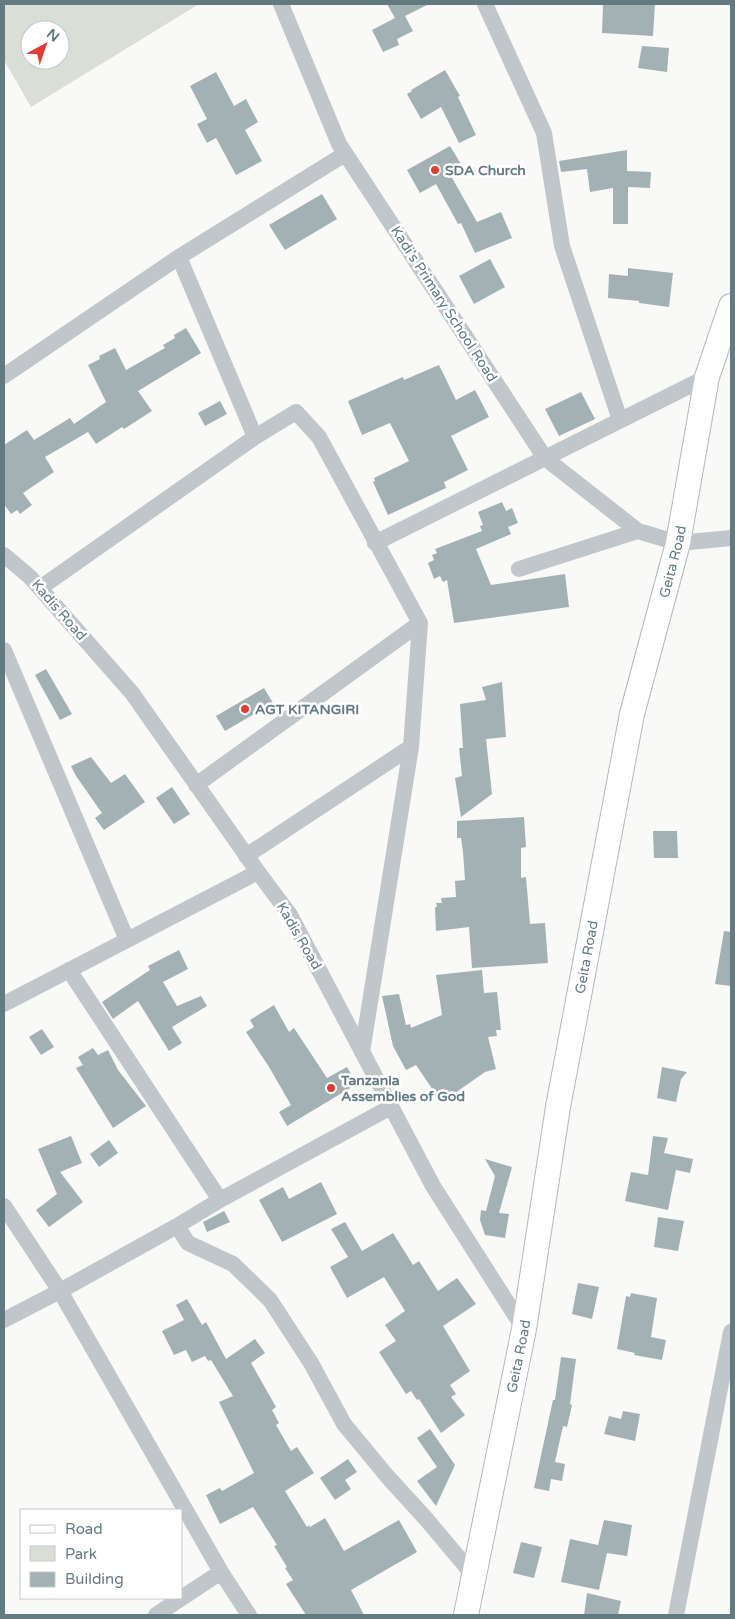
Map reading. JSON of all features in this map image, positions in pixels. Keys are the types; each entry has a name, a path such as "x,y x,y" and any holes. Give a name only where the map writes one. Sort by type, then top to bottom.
{"main road":[{"name":"Geita Road","path":"466,1615 524,1329 558,1107 632,714 678,543 707,377 731,306"}],"street":[{"name":"Kadi's Primary School Road","path":"280,4 339,144 545,458 638,531 678,543"},
{"path":"492,7 544,134 562,246 620,420"},
{"path":"4,376 179,257 345,154"},
{"path":"179,257 256,437"},
{"path":"375,543 707,377"},
{"path":"40,588 256,437 296,412 318,437 420,623 410,747 362,1052"},
{"path":"519,569 638,531"},
{"path":"678,543 731,538"},
{"name":"Kadis Road","path":"4,555 30,577 132,693 246,856 290,914 433,1186 524,1329"},
{"path":"196,785 420,623"},
{"path":"4,650 127,940"},
{"path":"246,856 410,747"},
{"path":"4,1004 258,872"},
{"path":"69,970 220,1200"},
{"path":"4,1320 60,1292 220,1200 391,1108"},
{"path":"4,1206 60,1292 221,1572 249,1615"},
{"path":"177,1226 188,1243 233,1264 270,1300 311,1363 344,1424 474,1576"},
{"path":"676,1615 731,1332"},
{"path":"182,1598 221,1572"},
{"path":"156,1615 180,1599"}],"green space":[{"path":"4,4 199,4 31,107 4,60"}],"building":[{"path":"387,4 429,4 405,16 413,31 397,39 399,45 383,52 372,30 395,18"},
{"path":"603,4 655,4 653,36 602,33"},
{"path":"642,46 669,48 667,72 638,68"},
{"path":"445,70 460,96 458,97 476,135 459,143 441,107 421,119 407,94"},
{"path":"216,72 234,106 246,99 258,122 245,130 262,161 236,175 216,138 207,143 197,124 207,119 190,86"},
{"path":"450,146 464,169 451,176 477,222 501,212 512,238 475,253 461,223 458,224 436,184 420,193 407,170"},
{"path":"627,150 627,171 651,172 650,188 628,187 628,224 613,224 613,188 590,192 587,169 561,172 559,161"},
{"path":"322,194 337,219 285,250 269,225"},
{"path":"490,259 505,287 474,304 459,276"},
{"path":"628,268 673,273 669,307 639,303 639,301 608,298 609,274 628,276"},
{"path":"186,328 201,353 138,391 152,411 96,444 88,432 45,457 54,472 23,493 32,505 20,514 17,510 11,514 4,504 4,445 27,430 34,440 70,418 74,424 106,402 88,365 100,359 99,356 115,348 126,370 165,348 163,345 175,338 174,335"},
{"path":"439,365 456,400 475,390 489,417 451,436 468,470 444,482 446,488 388,515 373,482 375,481 374,478 409,461 390,423 362,435 348,401 403,377 404,380"},
{"path":"581,392 595,419 559,436 545,409"},
{"path":"220,401 227,414 205,426 198,413"},
{"path":"502,502 506,511 512,508 518,523 508,527 511,534 476,549 491,585 565,574 569,607 454,623 447,580 443,582 440,576 434,579 428,563 434,560 432,555 437,553 435,549 482,531 480,526 483,525 478,512"},
{"path":"46,669 72,714 60,720 35,675"},
{"path":"502,682 506,737 486,739 492,794 461,817 455,778 462,776 459,748 463,748 460,704 486,700 482,687"},
{"name":"AGT KITANGIRI","path":"264,688 273,703 225,731 216,716"},
{"path":"91,757 111,783 125,774 145,802 104,830 95,818 102,813 71,766"},
{"path":"172,787 190,814 174,824 156,798"},
{"path":"524,817 526,847 521,848 521,878 526,877 530,924 545,923 548,963 472,968 469,927 436,931 436,903 442,903 441,898 456,897 455,881 465,880 461,838 457,838 457,821"},
{"path":"653,831 677,831 678,858 654,858"},
{"path":"724,931 731,932 731,986 715,984"},
{"path":"179,950 188,969 163,982 177,1006 201,996 207,1006 172,1027 182,1043 169,1051 138,1001 113,1019 102,1002 150,970 148,966"},
{"path":"482,970 484,993 497,992 501,1030 496,1030 497,1036 488,1037 496,1069 485,1072 445,1100 441,1094 437,1096 416,1065 406,1070 393,1046 382,996 399,994 406,1025 410,1024 411,1028 442,1015 436,975"},
{"path":"274,1005 289,1032 294,1028 327,1078 347,1067 357,1084 287,1126 279,1112 291,1105 246,1032 254,1027 250,1020"},
{"path":"42,1029 54,1047 41,1055 29,1037"},
{"path":"93,1048 98,1055 108,1050 118,1070 146,1106 113,1128 76,1068 83,1065 78,1057"},
{"path":"662,1067 687,1072 681,1079 676,1102 657,1098"},
{"path":"71,1136 82,1163 60,1172 83,1202 49,1227 36,1210 57,1194 38,1149"},
{"path":"653,1136 668,1138 664,1153 693,1159 690,1173 676,1170 668,1210 625,1201 631,1172 648,1175"},
{"path":"109,1140 118,1153 99,1167 90,1154"},
{"path":"485,1159 512,1167 499,1213 509,1214 505,1238 485,1235 480,1220 481,1210 486,1211 495,1176"},
{"path":"321,1182 337,1214 282,1242 259,1200 283,1187 289,1199"},
{"path":"224,1211 230,1222 207,1232 203,1222"},
{"path":"658,1217 684,1221 678,1251 654,1247"},
{"path":"345,1222 362,1251 393,1233 413,1265 419,1261 438,1291 457,1278 476,1304 443,1326 470,1371 450,1385 456,1394 451,1397 465,1415 441,1433 419,1399 417,1400 411,1391 406,1394 379,1352 396,1341 385,1325 405,1311 384,1277 347,1298 330,1267 348,1257 331,1229"},
{"path":"578,1283 599,1287 592,1319 572,1314"},
{"path":"631,1293 657,1298 651,1337 666,1340 662,1360 634,1355 635,1353 617,1349 626,1296 630,1297"},
{"path":"187,1299 202,1325 206,1322 226,1359 255,1339 265,1353 251,1363 276,1407 272,1410 279,1423 276,1425 291,1451 297,1447 314,1473 285,1491 307,1527 325,1518 344,1551 399,1520 417,1552 351,1590 364,1615 306,1615 286,1584 293,1580 274,1546 277,1545 253,1507 220,1524 206,1495 220,1488 222,1491 254,1473 219,1402 233,1396 211,1360 208,1361 205,1356 192,1362 186,1350 174,1355 162,1331 184,1320 176,1305"},
{"path":"561,1357 576,1359 570,1404 572,1405 567,1427 563,1426 555,1462 565,1464 562,1481 551,1479 549,1491 534,1488 553,1400 555,1400"},
{"path":"623,1411 640,1414 635,1441 604,1434 609,1416 621,1419"},
{"path":"430,1429 455,1465 436,1506 417,1481 437,1467 417,1438"},
{"path":"348,1459 357,1472 345,1480 351,1489 335,1500 320,1478"},
{"path":"604,1520 632,1525 627,1556 607,1553 599,1590 561,1582 570,1539 598,1545"},
{"path":"521,1542 542,1547 534,1578 513,1573"},
{"path":"587,1593 621,1601 618,1615 584,1615"}],"place":[{"name":"SDA Church","path":"435,170"},
{"name":"AGT KITANGIRI","path":"245,709"},
{"name":"Tanzania Assemblies of God","path":"331,1088"}]}
